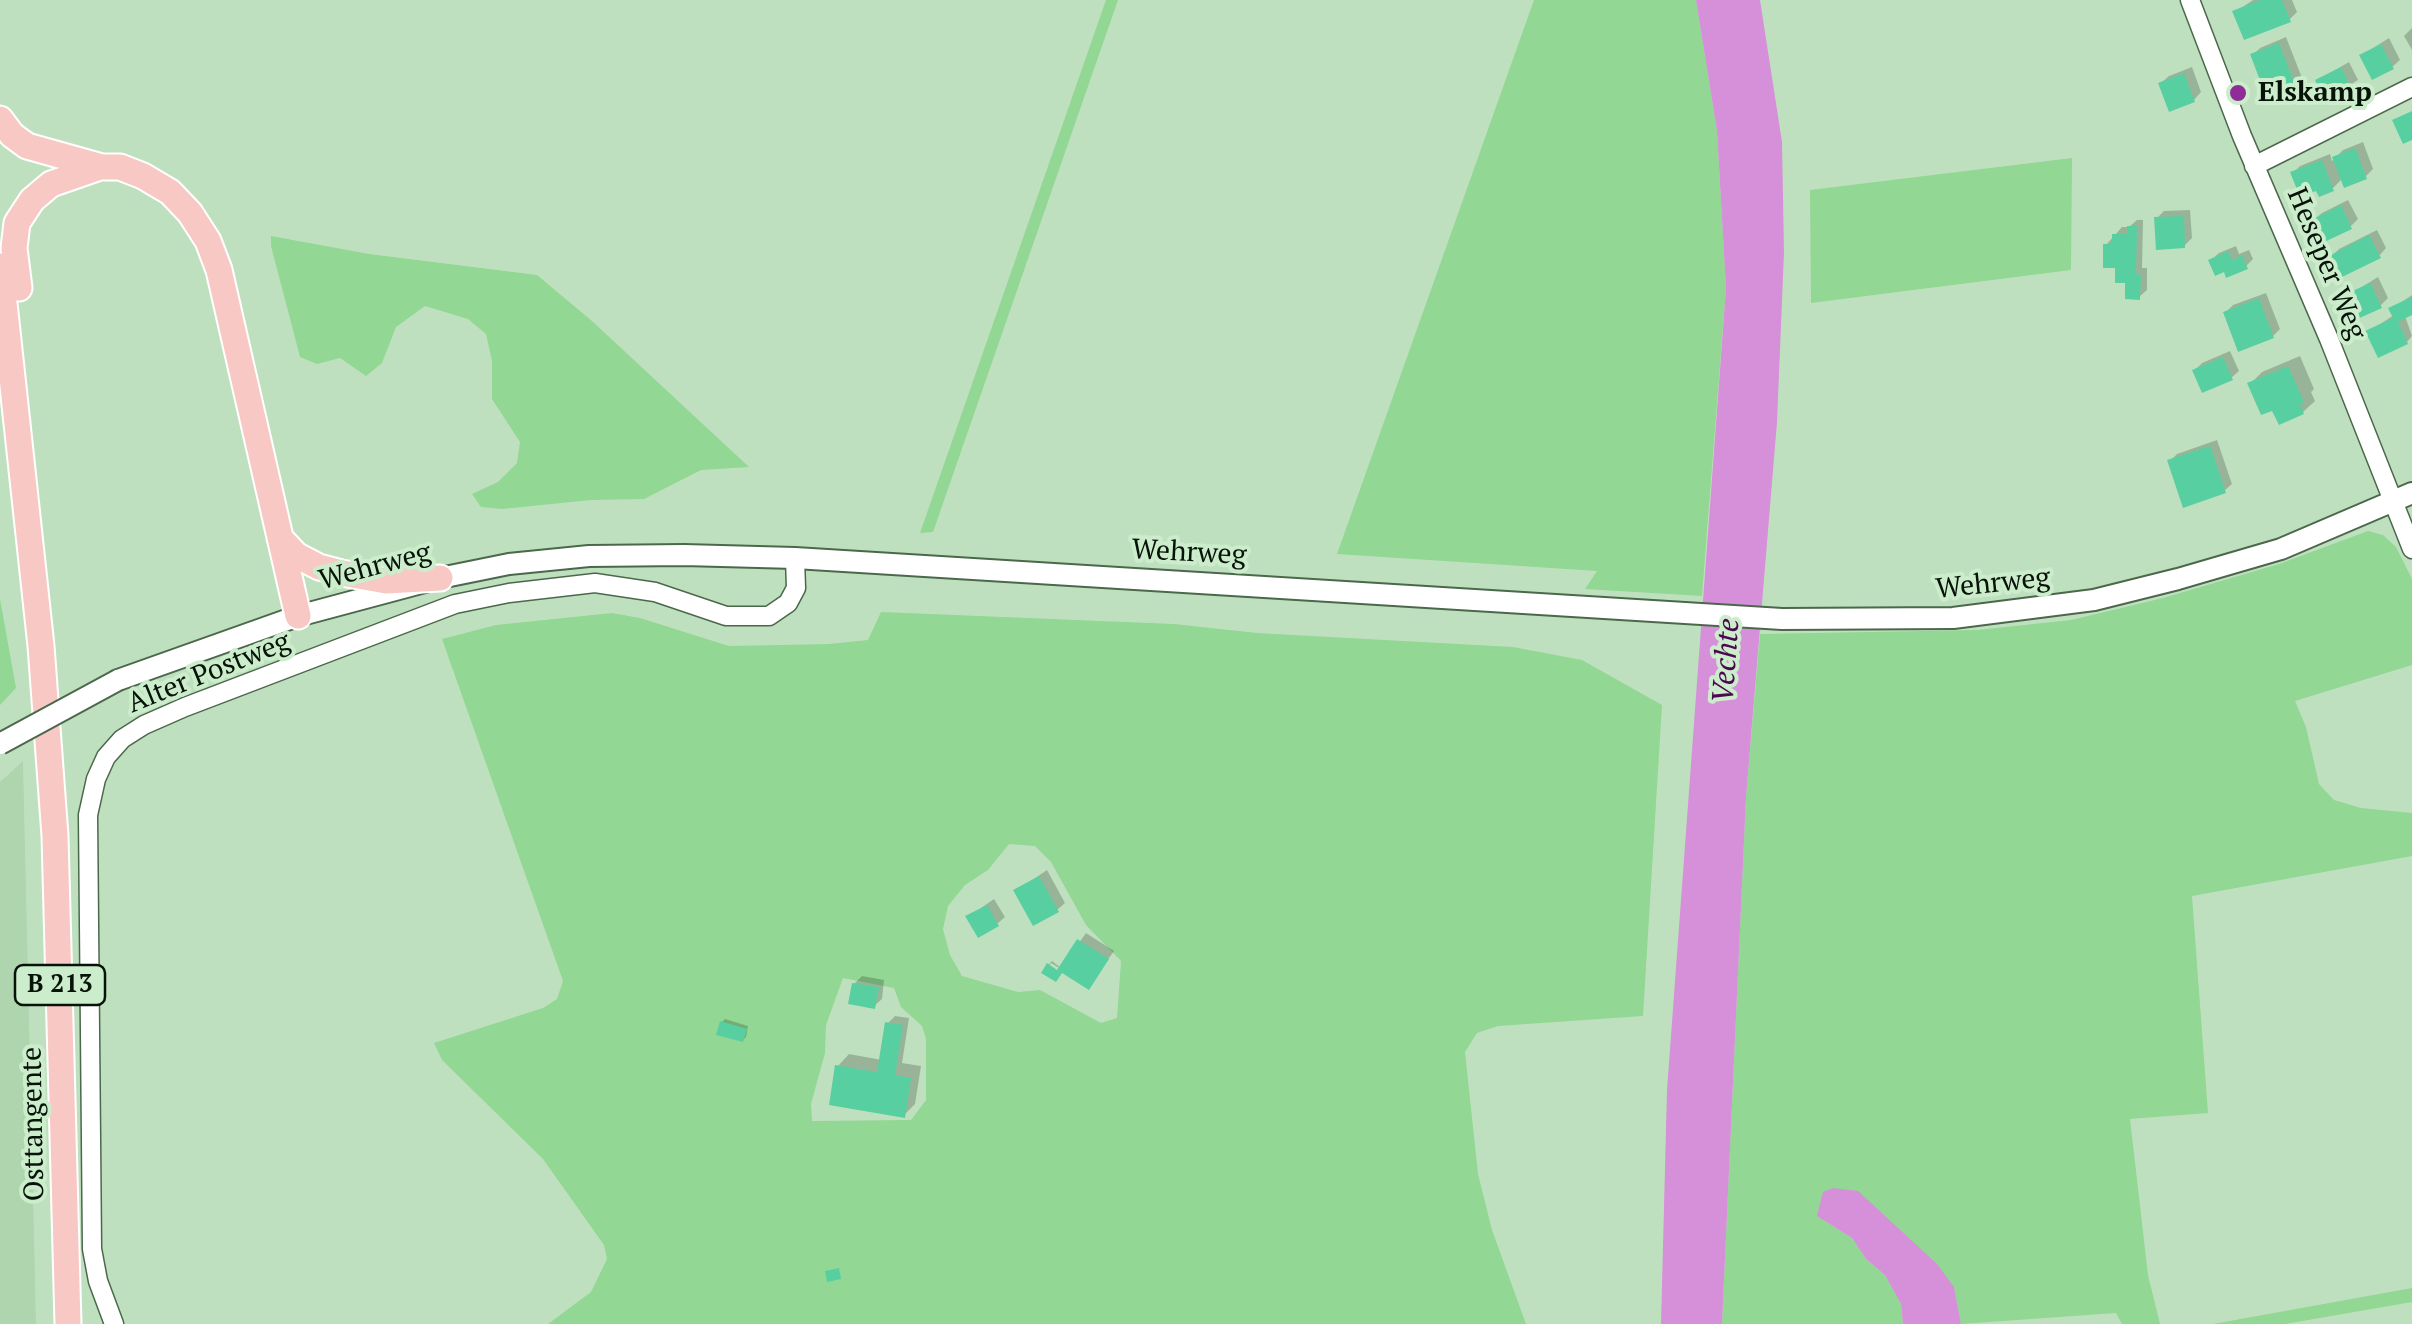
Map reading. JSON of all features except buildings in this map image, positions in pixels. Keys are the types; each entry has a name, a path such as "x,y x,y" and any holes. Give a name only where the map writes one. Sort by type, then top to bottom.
{"main road":[{"path":"0,120 27,146 143,176 170,192 208,241 219,270 298,616"},
{"path":"7,382 21,298 14,248 18,223 32,200 51,184 102,167"},
{"name":"Osttangente","path":"0,266 7,382 22,464 41,646 55,836 68,1324"},
{"path":"280,538 308,561 342,574 386,581 440,578"}],"street":[{"name":"Heseper Weg","path":"2190,0 2412,549"},
{"path":"2254,166 2412,87"},
{"name":"Wehrweg","path":"0,744 118,680 298,616 509,564 588,556 795,558 1665,612 1782,618 1953,618 2094,600 2178,580 2281,549 2412,493"},
{"name":"Alter Postweg","path":"114,1324 98,1281 92,1249 88,814 96,779 106,757 122,739 144,724 185,707 455,604 510,593 595,584 625,586 726,616 769,616 788,603 796,588 795,558"}],"shaded area":[{"path":"23,761 36,1324 0,1324 0,782"}],"green space":[{"path":"1106,0 1118,0 933,532 920,533"},
{"path":"1534,0 1696,0 1717,131 1726,288 1702,596 1585,589 1597,571 1337,554"},
{"path":"2072,158 2071,270 1811,303 1810,190"},
{"path":"271,236 369,254 537,275 749,467 701,470 644,499 502,509 481,507 472,494 498,482 517,463 520,442 492,399 492,361 486,334 468,319 425,306 396,327 382,363 366,376 340,358 317,364 300,357"},
{"path":"2368,531 2383,535 2396,547 2412,579 2412,665 2295,701 2306,727 2319,784 2334,800 2361,808 2412,813 2412,856 2192,896 2208,1113 2130,1119 2148,1275 2160,1324 2122,1324 2116,1313 1961,1324 1954,1287 1817,1216 1852,1238 1866,1259 1885,1275 1901,1304 1903,1324 1722,1324 1746,797 1760,634 1977,630 2071,620 2279,564"},
{"path":"0,599 16,688 0,705"},
{"path":"881,612 1174,624 1257,633 1513,647 1582,660 1662,705 1643,1016 1498,1026 1477,1033 1465,1052 1478,1174 1492,1230 1526,1324 548,1324 591,1292 607,1259 604,1245 543,1159 442,1060 434,1043 543,1008 557,999 563,981 442,639 496,625 612,613 729,646 868,640","holes":["1009,844 1035,846 1051,862 1086,925 1121,961 1117,1018 1101,1023 1040,990 1018,992 962,976 950,955 943,929 948,906 965,885 988,870","843,978 894,988 901,1007 922,1026 926,1039 926,1100 911,1120 812,1121 811,1104 825,1053 826,1025"]},
{"path":"2412,1288 2412,1302 2285,1324 2213,1324"}],"water":[{"name":"Vechte","path":"1696,0 1760,0 1782,142 1784,252 1777,422 1746,797 1722,1324 1661,1324 1667,1090 1726,288 1717,131"},
{"path":"1833,1188 1858,1191 1937,1264 1954,1287 1961,1324 1903,1324 1901,1304 1885,1275 1866,1259 1852,1238 1817,1216 1823,1192"}],"place":[{"name":"Elskamp","path":"2238,93"}]}
